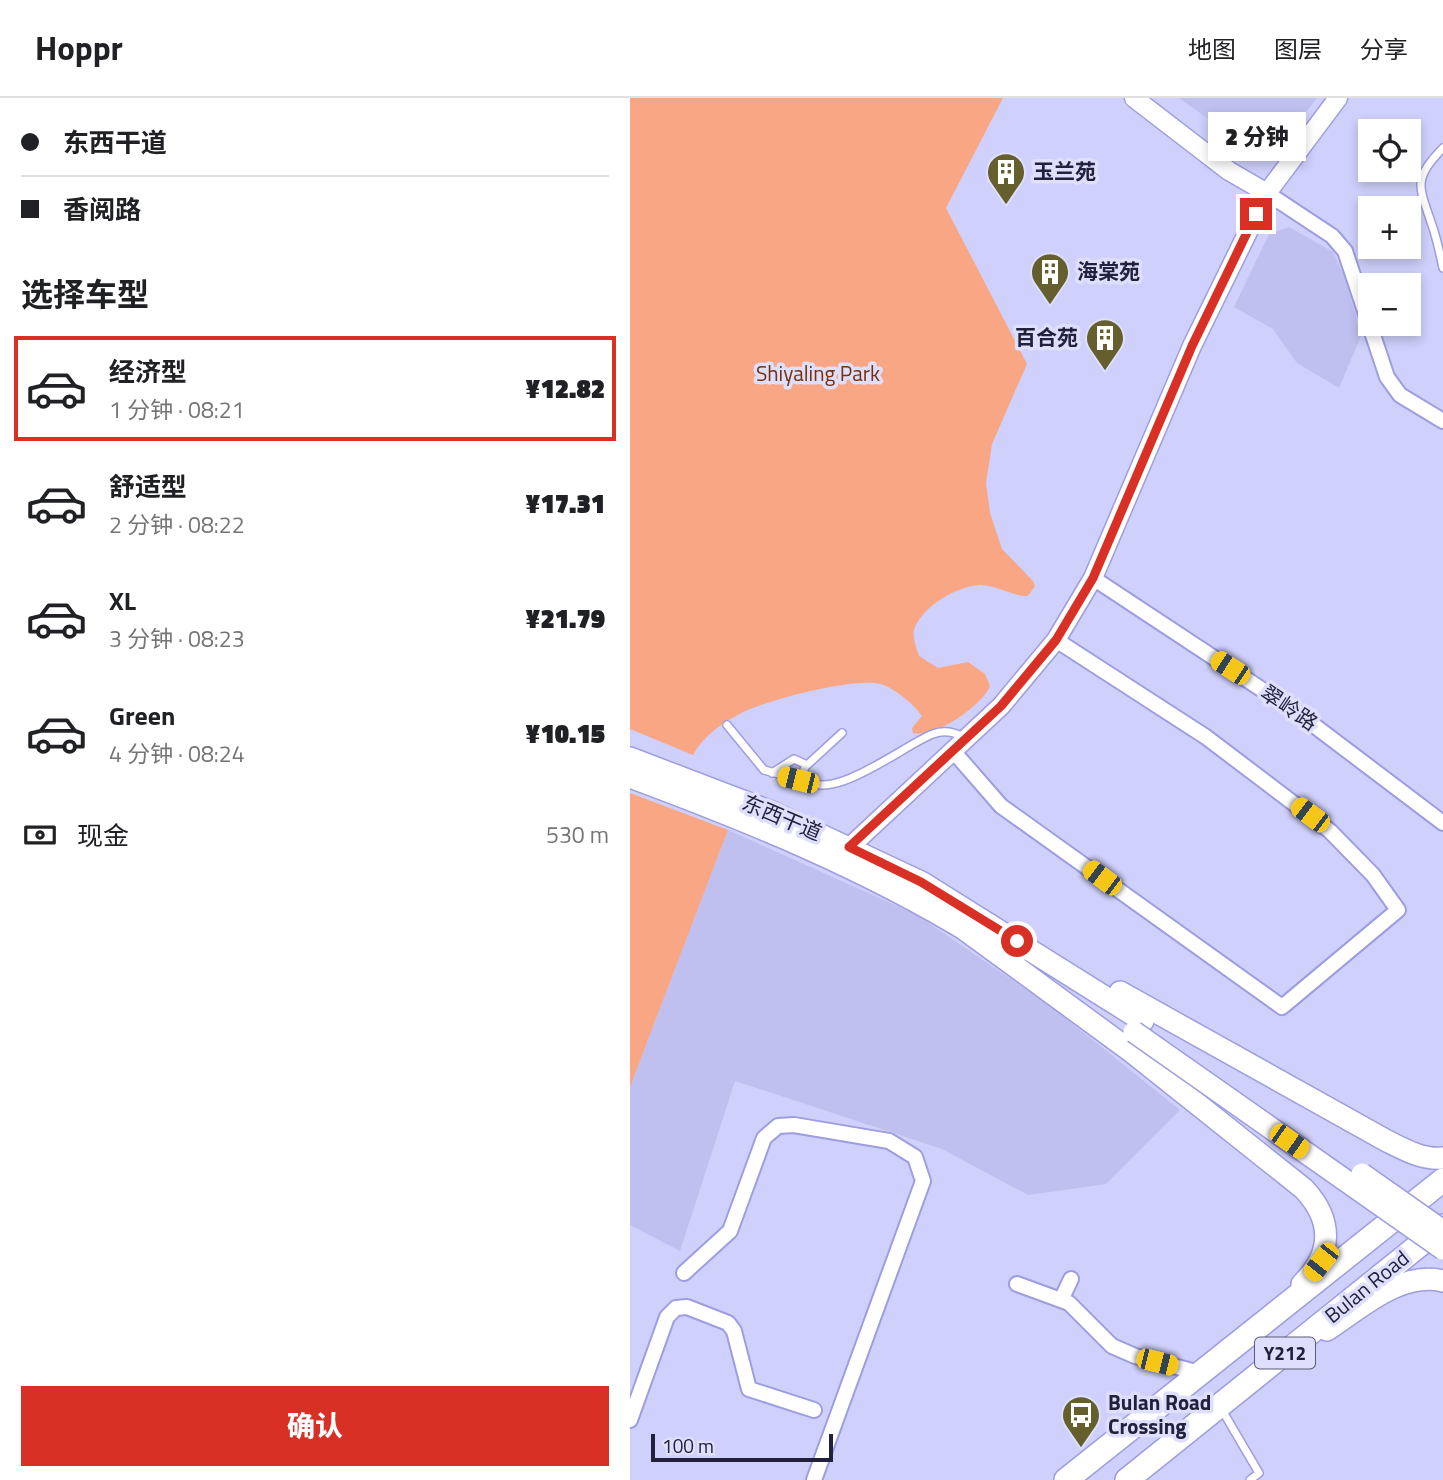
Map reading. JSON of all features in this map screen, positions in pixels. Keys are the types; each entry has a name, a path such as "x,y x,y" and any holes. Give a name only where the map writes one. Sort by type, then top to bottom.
{"main road":[{"name":"东西干道","path":"630,758 774,813 842,854 970,922 1139,1027"},
{"name":"东西干道","path":"630,777 842,854"},
{"path":"970,922 1175,1021 1409,1152 1434,1159 1443,1158"},
{"path":"970,922 1264,1155 1314,1199 1325,1227 1321,1262 1308,1278 1245,1337"},
{"path":"1139,1027 1443,1229"},
{"path":"1139,1027 1443,1249"},
{"name":"Bulan Road","path":"1066,1480 1443,1180"},
{"name":"Bulan Road","path":"1127,1480 1443,1229"},
{"path":"1267,1368 1387,1291 1418,1280 1443,1281"}],"street":[{"path":"1134,98 1229,171 1332,236 1345,251 1387,377 1400,395 1443,421"},
{"path":"842,854 968,739 1031,672 1056,640 1093,578 1192,346 1266,192 1338,98"},
{"name":"翠岭路","path":"1093,578 1299,714 1443,823"},
{"path":"954,752 1001,806 1213,961 1282,1007 1398,910 1373,875 1331,831 1206,737 1056,640"},
{"path":"684,1273 730,1231 764,1138 778,1126 794,1125 889,1141 915,1157 923,1181 814,1480"},
{"path":"1061,1300 1071,1279"},
{"path":"1017,1284 1069,1303 1112,1346 1135,1356 1200,1373"},
{"path":"630,1420 667,1317 677,1308 687,1307 728,1323 734,1331 749,1389 814,1410"}],"lane":[{"path":"1443,148 1420,179 1419,191 1432,223 1443,268"},
{"path":"727,725 764,770 809,782 838,784 932,734 953,732 968,739"},
{"path":"809,782 802,775 807,765 842,733"},
{"path":"772,773 794,759 807,765"},
{"path":"1220,1406 1259,1472 1250,1480"}],"shaded area":[{"path":"1179,98 1317,98 1267,161"},
{"path":"1289,227 1333,252 1345,277 1358,325 1358,336 1361,336 1339,388 1297,363 1273,329 1234,307 1269,234"},
{"path":"728,830 917,915 1053,1008 1180,1110 1106,1184 1028,1195 942,1149 735,1081 680,1251 630,1225 630,1087"}],"green space":[{"name":"Shiyaling Park","path":"630,98 1003,98 946,208 1027,364 992,444 986,483 990,513 1002,549 1035,586 1028,596 986,585 961,589 941,599 924,613 918,622 914,636 919,656 938,668 968,662 985,674 990,686 986,694 968,711 945,726 933,731 913,733 912,728 922,716 919,712 892,689 881,684 868,683 829,687 748,710 712,732 693,755 630,729"},
{"path":"630,793 728,830 630,1087"}],"place":[{"name":"玉兰苑","path":"1006,206"},
{"name":"海棠苑","path":"1050,306"},
{"name":"百合苑","path":"1105,372"},
{"name":"Bulan Road Crossing","path":"1081,1449"}],"route":[{"path":"1017,941 921,882 849,847 1001,706 1056,640 1093,578 1192,346 1256,214"}]}
